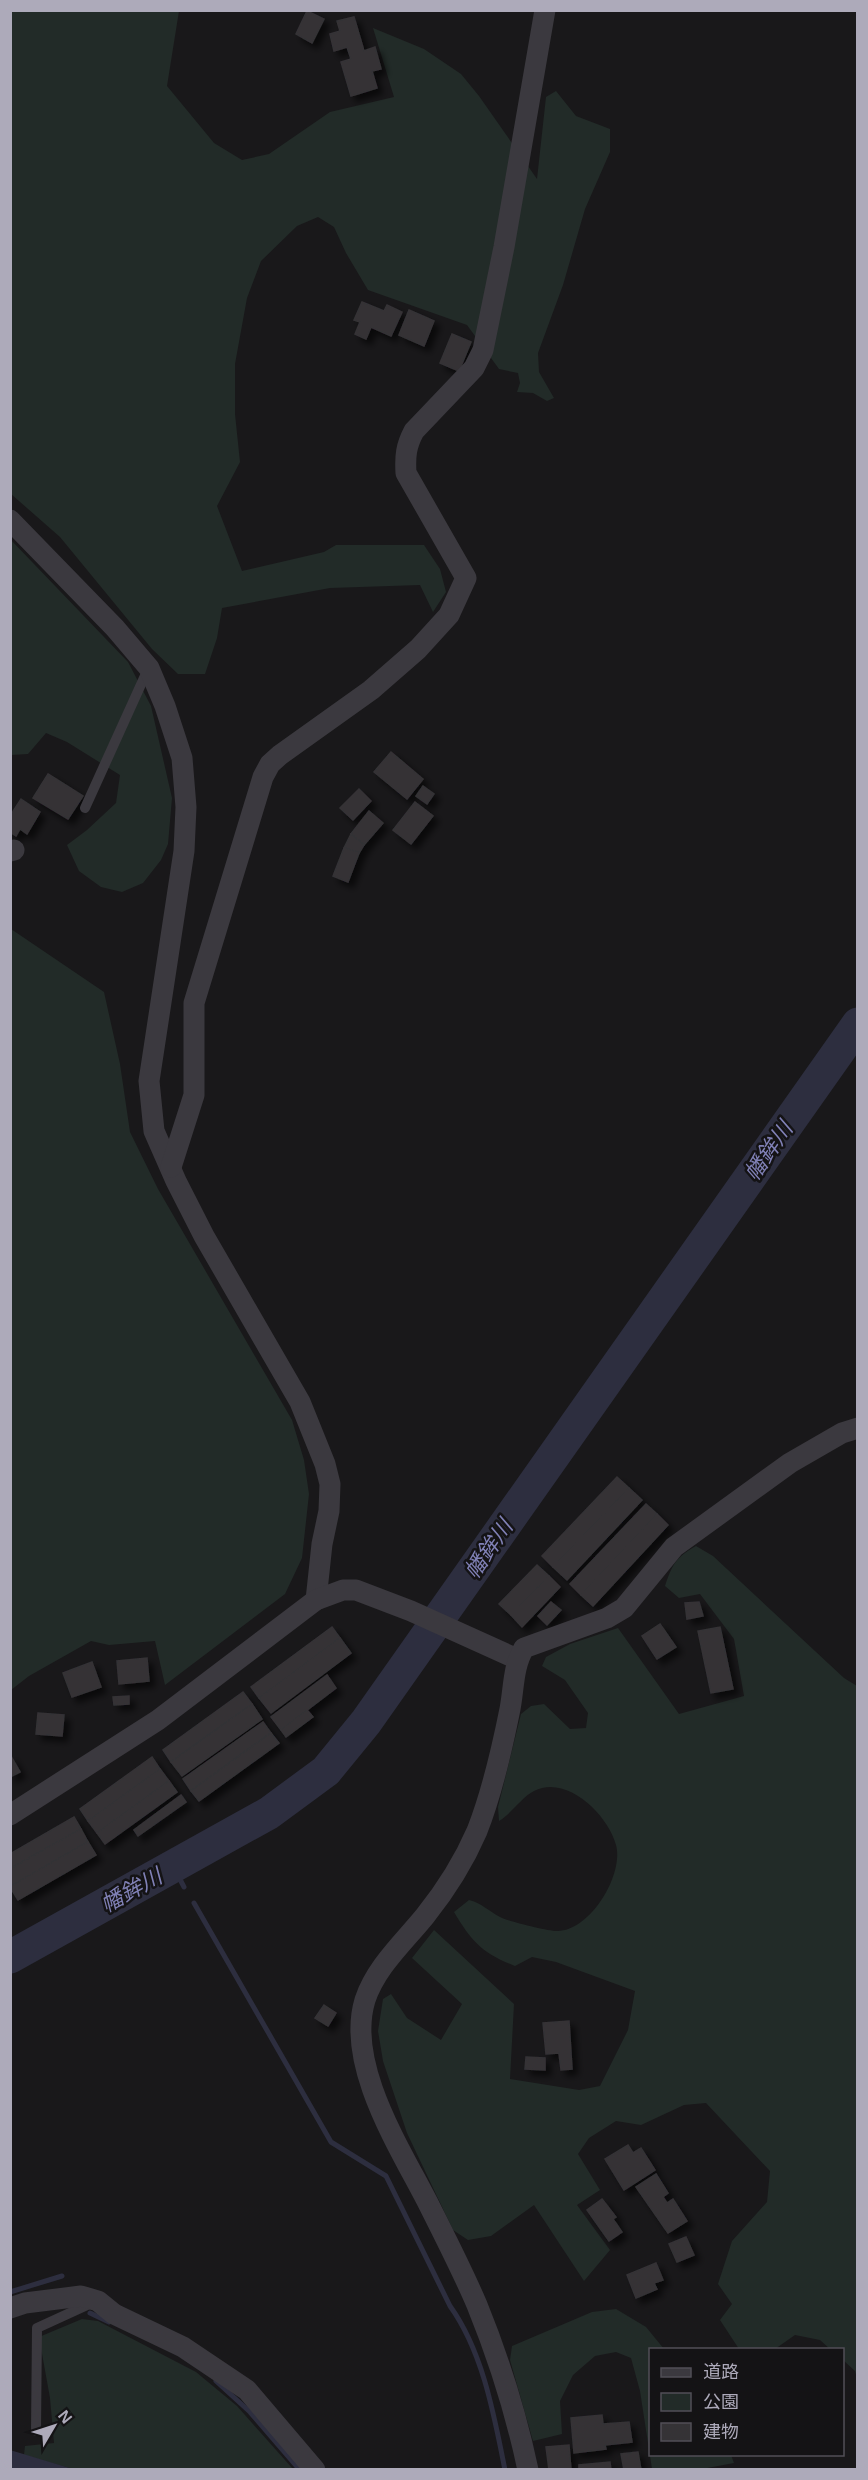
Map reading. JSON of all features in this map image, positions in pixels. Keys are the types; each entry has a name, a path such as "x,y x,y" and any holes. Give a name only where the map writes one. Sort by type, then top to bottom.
{"street":[{"path":"171,1167 195,1095 194,1003 263,777 270,764 280,755 371,690 418,649 449,615 466,578 406,473 405,453 407,443 414,431 474,368 483,350 504,247 545,10"},
{"path":"10,520 149,668 165,706 182,758 186,807 184,851 149,1081 154,1131 204,1236 300,1402 325,1464 330,1484 329,1511 322,1544 316,1600"},
{"path":"528,2469 502,2369 476,2304 430,2207 388,2127 369,2082 361,2031 364,2003 380,1969 438,1899 477,1831 491,1788 510,1708 517,1659 524,1648 607,1618 624,1608 674,1547 790,1463 842,1432 858,1428"},
{"path":"10,1815 158,1720 316,1600 343,1590 356,1590 411,1611 517,1659"},
{"path":"10,2308 25,2303 81,2296 98,2301 114,2314 183,2347 247,2390 315,2469"}],"lane":[{"path":"85,808 149,668"},
{"path":"36,2431 38,2328 98,2301"}],"green space":[{"path":"11,11 179,11 167,86 214,143 242,160 269,154 330,112 394,97 373,28 424,49 461,74 537,179 546,97 556,91 576,116 610,129 610,152 585,209 563,285 538,353 539,372 554,398 547,401 533,393 517,392 520,383 518,373 499,369 467,325 368,290 334,227 318,217 297,226 261,261 247,298 235,364 235,414 240,462 217,506 242,571 324,552 336,545 424,545 440,569 446,592 433,612 420,585 330,588 222,608 217,638 205,674 178,674 152,649 60,537 11,494"},
{"path":"10,539 128,662 151,706 172,798 168,844 161,860 143,883 122,892 101,887 79,871 67,845 116,803 120,775 67,742 46,733 28,754 11,755"},
{"path":"11,929 104,992 120,1064 130,1132 158,1189 292,1420 304,1460 309,1494 302,1558 285,1594 165,1685 155,1641 109,1645 91,1641 29,1676 11,1690"},
{"path":"696,1546 713,1556 844,1678 857,1686 857,2378 855,2371 844,2361 844,2348 829,2348 820,2340 795,2335 776,2348 738,2348 720,2320 732,2304 718,2284 732,2241 767,2202 770,2171 706,2103 684,2105 641,2125 616,2121 589,2138 578,2154 600,2190 577,2205 610,2250 584,2281 534,2205 491,2236 468,2240 453,2230 407,2133 383,2061 378,2031 383,1999 391,1994 407,2018 441,2040 462,2004 412,1958 434,1930 514,2004 510,2079 579,2090 600,2086 628,2030 635,1991 556,1962 532,1957 515,1966 494,1956 479,1945 466,1931 454,1912 469,1900 504,1919 558,1931 570,1928 582,1921 593,1911 610,1885 617,1857 612,1833 595,1810 572,1793 560,1788 547,1787 534,1791 499,1821 498,1807 521,1714 531,1706 544,1704 570,1729 586,1728 588,1713 565,1680 542,1666 546,1657 570,1644 618,1628 679,1714 744,1696 734,1639 700,1594 679,1598 665,1586 670,1572 684,1554"},
{"path":"616,2309 646,2327 663,2348 649,2348 649,2450 640,2391 631,2358 616,2352 595,2356 573,2375 560,2401 562,2434 533,2441 510,2360 512,2346 592,2312"},
{"path":"82,2319 98,2321 196,2372 237,2406 293,2469 73,2469 24,2455 25,2446 54,2443 50,2398 39,2337"},
{"path":"650,2456 731,2456 734,2463 702,2469 652,2469"}],"water":[{"path":"10,2450 73,2469 11,2469"}],"building":[{"path":"307,11 324,19 312,43 296,34"},
{"path":"354,17 364,51 375,47 381,69 372,71 377,88 351,96 341,62 351,59 347,47 334,51 330,34 340,31 337,21"},
{"path":"362,302 384,311 387,305 402,312 391,336 371,327 366,339 355,334 360,322 354,320"},
{"path":"409,310 434,321 424,346 399,335"},
{"path":"452,334 471,342 459,371 440,363"},
{"path":"391,752 423,779 407,799 374,772"},
{"path":"48,774 83,796 68,819 33,798"},
{"path":"423,786 434,794 427,804 416,796"},
{"path":"359,789 371,801 353,820 340,808"},
{"path":"21,799 40,812 27,834 20,829 16,836 10,832 10,816"},
{"path":"415,802 433,816 411,844 393,830"},
{"path":"369,811 383,823 364,845 351,834"},
{"path":"351,834 364,845 359,853 344,848"},
{"path":"344,848 359,853 348,882 333,876"},
{"path":"617,1477 629,1488 553,1567 542,1556"},
{"path":"629,1488 642,1500 567,1580 553,1567"},
{"path":"646,1504 657,1514 581,1595 570,1584"},
{"path":"657,1514 668,1525 593,1606 581,1595"},
{"path":"537,1565 549,1576 511,1615 499,1604"},
{"path":"549,1576 560,1587 522,1627 511,1615"},
{"path":"551,1602 561,1610 547,1625 538,1616"},
{"path":"699,1602 703,1616 687,1619 685,1603"},
{"path":"660,1624 676,1647 657,1659 642,1636"},
{"path":"332,1627 340,1638 259,1698 251,1687"},
{"path":"720,1627 733,1689 711,1693 698,1631"},
{"path":"340,1638 351,1653 271,1713 259,1698"},
{"path":"147,1658 149,1681 119,1684 117,1661"},
{"path":"92,1662 101,1687 72,1697 63,1673"},
{"path":"327,1675 336,1688 281,1730 271,1717"},
{"path":"243,1692 252,1704 171,1762 163,1750"},
{"path":"129,1696 129,1704 114,1705 113,1697"},
{"path":"252,1704 262,1719 182,1776 171,1762"},
{"path":"307,1710 313,1717 286,1737 281,1730"},
{"path":"38,1713 64,1715 62,1736 36,1734"},
{"path":"263,1722 271,1733 191,1791 183,1779"},
{"path":"271,1733 279,1743 199,1801 191,1791"},
{"path":"10,1757 20,1772 10,1777"},
{"path":"152,1757 160,1769 88,1821 80,1809"},
{"path":"160,1769 169,1781 97,1833 88,1821"},
{"path":"169,1781 177,1792 105,1844 97,1833"},
{"path":"181,1795 186,1802 138,1836 134,1830"},
{"path":"74,1817 81,1829 10,1869 10,1854"},
{"path":"81,1829 88,1842 10,1887 10,1869"},
{"path":"88,1842 96,1855 18,1900 10,1887"},
{"path":"324,2005 336,2013 328,2026 315,2018"},
{"path":"569,2021 572,2069 561,2070 559,2053 546,2054 543,2023"},
{"path":"526,2057 545,2058 545,2070 525,2069"},
{"path":"628,2145 633,2153 641,2148 655,2170 624,2190 605,2159"},
{"path":"656,2174 668,2193 663,2197 667,2203 673,2199 687,2221 668,2233 636,2187"},
{"path":"602,2199 616,2217 613,2219 622,2232 609,2241 587,2210"},
{"path":"686,2237 694,2255 677,2262 669,2244"},
{"path":"656,2263 663,2280 654,2283 657,2289 636,2298 627,2275"},
{"path":"602,2415 603,2424 629,2422 632,2442 605,2445 606,2449 574,2453 571,2418"},
{"path":"569,2445 571,2470 549,2470 546,2447"},
{"path":"638,2452 641,2470 624,2470 621,2454"},
{"path":"610,2462 611,2470 579,2470 579,2465"}],"waterway":[{"name":"幡鉾川","path":"10,1957 269,1813 326,1771 366,1722 858,1024"},
{"path":"173,1866 184,1887"},
{"path":"194,1903 331,2142 386,2176 450,2306 471,2343 486,2385 505,2470"},
{"path":"10,2292 62,2276"},
{"path":"90,2313 109,2322"},
{"path":"216,2381 250,2412 300,2470"}]}
